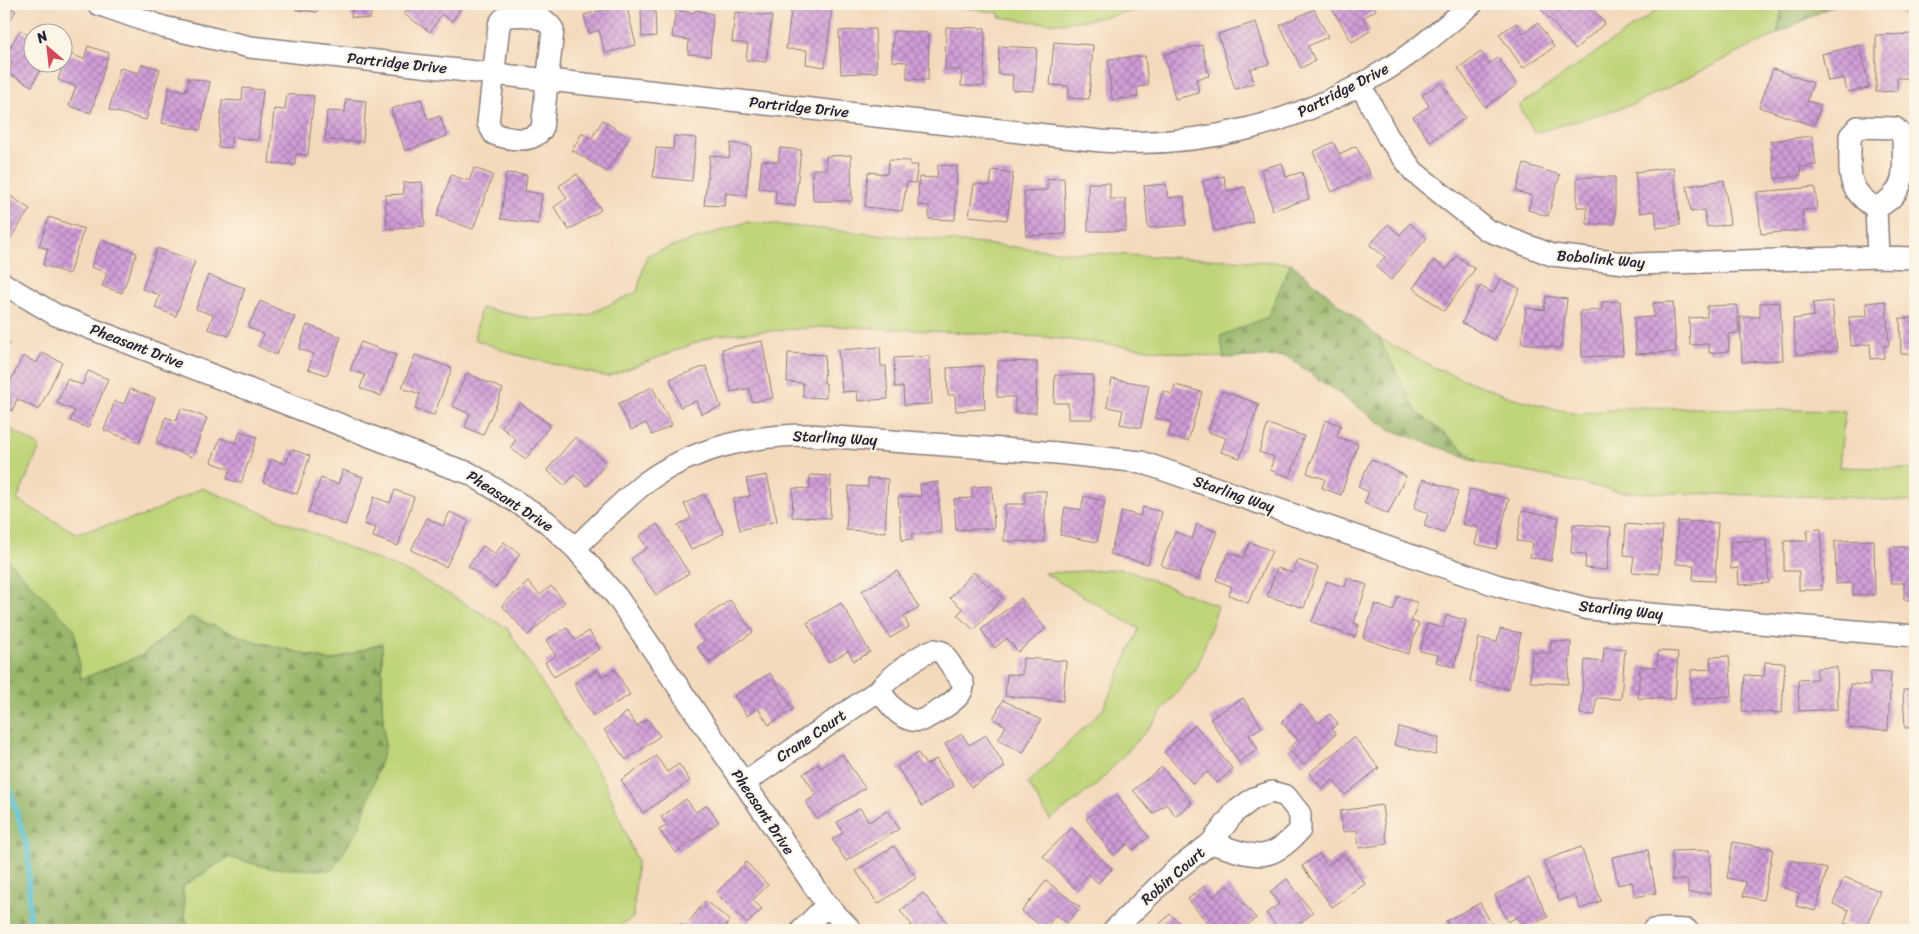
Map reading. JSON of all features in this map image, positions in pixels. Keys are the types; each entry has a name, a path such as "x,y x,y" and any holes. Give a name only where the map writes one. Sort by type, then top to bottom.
{"street":[{"name":"Partridge Drive","path":"98,4 163,27 240,45 1101,141 1151,143 1207,137 1265,124 1327,101 1360,84 1409,54 1472,4"},
{"path":"513,16 546,20 553,30 542,129 539,134 527,139 494,134 488,124 493,73 499,25 502,20 513,16"},
{"name":"Bobolink Way","path":"1360,84 1388,137 1414,172 1487,230 1552,255 1634,264 1878,257 1915,258"},
{"path":"1876,208 1878,257"},
{"name":"Pheasant Drive","path":"4,284 56,315 469,473 542,518 575,548 617,597 827,905 851,930"},
{"name":"Starling Way","path":"575,548 640,487 688,459 715,449 750,440 770,436 808,435 1057,453 1141,462 1499,586 1589,609 1915,636"},
{"name":"Crane Court","path":"744,783 879,690"},
{"name":"Robin Court","path":"1114,930 1172,873 1211,844"},
{"path":"802,930 827,905"},
{"path":"1653,930 1687,930"}],"green space":[{"path":"936,4 1175,4 1098,18 1053,23 999,17 999,13"},
{"path":"1666,4 1783,4 1777,34 1634,104 1535,133 1519,106"},
{"path":"1783,4 1836,4 1777,34"},
{"path":"1889,4 1915,4 1915,24 1913,23"},
{"path":"747,222 1067,252 1291,263 1268,317 1221,336 1224,358 1044,337 836,326 716,335 607,377 513,354 474,339 481,308 534,319 587,315 637,292 647,255"},
{"path":"1291,263 1379,338 1416,411 1479,462 1389,429 1286,356 1224,358 1220,336 1268,317"},
{"path":"1379,338 1435,368 1510,397 1576,414 1634,407 1845,411 1839,467 1915,469 1915,502 1842,497 1622,492 1479,462 1416,411"},
{"path":"4,425 40,447 17,500 76,533 144,516 202,488 415,575 507,628 605,783 637,861 633,918 612,930 192,930 185,918 183,886 229,857 270,868 385,748 382,705 382,644 331,661 251,640 190,617 142,655 81,679 32,587 4,556"},
{"path":"4,556 75,630 81,679 142,655 190,617 251,640 331,661 382,643 382,705 385,748 359,828 332,870 270,868 229,857 183,886 185,918 192,930 4,930"},
{"path":"1123,569 1218,606 1198,665 1149,728 1096,785 1050,820 1028,783 1103,709 1139,629 1044,573"}],"building":[{"path":"4,4 16,11 4,29"},
{"path":"297,4 318,4 317,12 296,10"},
{"path":"353,4 372,4 370,19 351,17"},
{"path":"411,4 464,4 452,21 442,14 430,32 404,14"},
{"path":"626,4 636,45 605,53 599,30 589,33 584,15"},
{"path":"807,4 832,9 825,67 806,64 807,50 786,49 792,5 807,7"},
{"path":"1329,4 1373,4 1376,10 1363,18 1370,31 1352,42"},
{"path":"1537,4 1589,4 1605,23 1575,49"},
{"path":"655,8 656,36 642,37 641,9"},
{"path":"1314,9 1328,37 1308,46 1315,61 1301,68 1280,25"},
{"path":"676,10 694,13 695,10 713,14 710,56 688,54 689,40 672,37"},
{"path":"735,12 772,16 766,62 746,60 748,44 732,42"},
{"path":"1256,22 1269,64 1250,69 1254,83 1235,89 1218,34"},
{"path":"1516,23 1523,33 1538,23 1554,47 1523,68 1499,34"},
{"path":"946,27 985,28 984,86 961,86 962,70 945,70"},
{"path":"875,29 877,72 841,74 839,31"},
{"path":"20,30 22,31 22,72 39,72 32,86 7,73 13,62 4,58"},
{"path":"893,31 929,33 928,80 907,79 907,62 892,61"},
{"path":"1915,34 1915,78 1897,78 1897,91 1876,92 1876,35"},
{"path":"1054,42 1093,45 1089,99 1068,98 1069,86 1050,85"},
{"path":"1202,45 1209,76 1196,79 1199,93 1175,99 1164,54"},
{"path":"1860,45 1869,88 1847,92 1844,78 1828,81 1822,54"},
{"path":"88,46 109,53 91,113 69,106 76,86 58,80 61,72 72,72 72,55 84,59"},
{"path":"999,46 1037,48 1034,91 1012,90 1013,75 998,74"},
{"path":"1481,52 1489,64 1498,58 1517,85 1485,107 1458,68"},
{"path":"1145,56 1148,86 1137,87 1138,97 1112,100 1108,59"},
{"path":"142,64 160,69 146,120 109,110 120,68 139,73"},
{"path":"1773,69 1813,83 1807,101 1821,105 1814,126 1759,107"},
{"path":"189,78 210,82 200,130 162,123 169,88 186,91"},
{"path":"1441,82 1465,118 1430,142 1413,117 1429,106 1422,95"},
{"path":"243,88 263,90 258,140 231,137 231,148 218,147 222,100 242,101"},
{"path":"287,94 314,96 308,155 296,154 295,165 269,163 274,109 285,110"},
{"path":"346,99 366,101 363,142 325,140 327,111 345,112"},
{"path":"421,99 428,120 440,116 447,136 405,151 391,109"},
{"path":"603,120 629,138 607,172 572,150 582,133 591,139"},
{"path":"674,136 696,138 692,181 653,177 656,148 673,149"},
{"path":"1812,136 1816,165 1800,167 1801,175 1775,179 1770,141"},
{"path":"1333,142 1339,154 1356,146 1370,174 1332,192 1313,152"},
{"path":"731,143 751,146 746,196 726,193 724,206 704,205 710,155 729,158"},
{"path":"780,148 801,150 795,206 775,204 776,190 759,188 762,160 778,162"},
{"path":"851,155 852,201 813,201 812,169 826,169 826,156"},
{"path":"889,160 910,161 910,165 918,165 915,183 907,182 902,211 865,207 868,172 887,174"},
{"path":"1282,163 1286,177 1302,172 1309,199 1273,210 1261,169"},
{"path":"1524,164 1560,175 1548,216 1528,210 1532,196 1516,191"},
{"path":"938,165 957,166 955,220 929,219 929,206 918,205 919,177 937,178"},
{"path":"1673,167 1680,225 1657,228 1655,211 1640,213 1635,172"},
{"path":"474,168 493,175 473,229 437,216 451,175 469,181"},
{"path":"992,170 1013,173 1007,220 969,216 974,184 990,186"},
{"path":"506,173 527,175 525,191 542,194 538,224 501,219"},
{"path":"577,174 601,210 569,230 554,207 567,198 559,186"},
{"path":"1224,176 1227,191 1245,187 1253,222 1214,231 1203,181"},
{"path":"1577,177 1615,177 1615,224 1587,224 1587,207 1577,207"},
{"path":"1064,178 1066,234 1026,236 1024,191 1047,190 1047,179"},
{"path":"1724,180 1730,224 1707,227 1704,210 1691,212 1687,186"},
{"path":"422,182 425,226 387,229 385,195 404,194 403,183"},
{"path":"1088,183 1110,183 1110,199 1126,199 1126,231 1088,231"},
{"path":"1166,184 1168,198 1184,196 1186,225 1148,228 1144,186"},
{"path":"1815,187 1817,209 1802,210 1804,230 1761,234 1757,192"},
{"path":"4,192 30,209 6,245 4,243"},
{"path":"49,217 84,229 69,274 43,265 48,249 39,246"},
{"path":"1410,223 1427,238 1391,280 1376,267 1385,257 1370,245 1388,224 1400,235"},
{"path":"101,240 137,253 122,293 102,286 107,273 91,267"},
{"path":"157,248 195,261 176,316 155,308 160,295 142,289"},
{"path":"1457,256 1475,269 1444,311 1413,288 1434,260 1447,269"},
{"path":"208,275 245,288 229,336 208,329 213,315 196,309"},
{"path":"1500,279 1520,289 1495,340 1462,323 1480,286 1493,293"},
{"path":"1546,296 1567,299 1561,348 1521,343 1526,308 1544,310"},
{"path":"260,301 295,317 276,355 258,346 264,335 248,327"},
{"path":"1620,301 1623,355 1582,357 1580,311 1602,310 1602,302"},
{"path":"1832,301 1837,351 1796,355 1793,319 1814,316 1813,303"},
{"path":"1886,301 1889,345 1884,346 1884,358 1871,359 1870,344 1851,346 1849,317 1867,316 1866,303"},
{"path":"1673,302 1676,352 1636,354 1634,318 1654,317 1653,303"},
{"path":"1780,302 1783,360 1742,362 1740,317 1760,317 1760,303"},
{"path":"1737,305 1739,333 1728,334 1729,351 1709,353 1709,344 1690,345 1689,318 1707,317 1707,306"},
{"path":"1900,318 1915,318 1915,354 1901,354"},
{"path":"307,325 341,337 327,375 308,369 314,354 299,349"},
{"path":"4,340 10,343 4,353"},
{"path":"762,341 773,398 752,402 749,388 731,392 722,349"},
{"path":"361,342 396,355 381,396 360,388 365,375 350,370"},
{"path":"880,347 881,366 886,366 888,399 858,401 857,391 842,392 838,350"},
{"path":"42,353 62,362 39,410 17,399 12,411 4,407 4,394 23,356 37,363"},
{"path":"788,353 825,355 824,383 826,383 826,398 803,397 803,383 787,382"},
{"path":"415,355 452,368 434,415 415,409 420,394 402,388"},
{"path":"930,356 932,404 904,405 903,387 895,387 894,358"},
{"path":"998,361 1037,362 1036,413 1015,413 1015,397 997,397"},
{"path":"706,366 721,407 701,414 696,401 680,407 670,379"},
{"path":"983,366 985,409 956,411 955,395 948,395 947,368"},
{"path":"88,371 108,379 88,428 70,421 75,411 57,403 67,379 82,385"},
{"path":"467,373 503,389 483,435 465,427 470,414 452,406"},
{"path":"1055,375 1093,375 1092,419 1068,419 1068,403 1054,403"},
{"path":"1112,379 1149,385 1141,428 1120,424 1123,410 1107,407"},
{"path":"1175,385 1202,392 1188,441 1168,436 1172,422 1155,418 1163,391 1172,394"},
{"path":"652,387 672,425 652,435 646,423 631,430 618,404"},
{"path":"130,389 155,398 139,443 104,430 115,401 124,404"},
{"path":"1222,391 1259,404 1240,458 1221,452 1226,438 1208,432"},
{"path":"520,403 550,425 526,459 510,448 516,439 501,427"},
{"path":"181,408 207,418 192,457 156,443 166,417 176,421"},
{"path":"1325,420 1341,425 1337,437 1358,444 1341,495 1322,488 1325,479 1307,473"},
{"path":"1268,424 1304,436 1290,477 1270,470 1274,457 1259,452"},
{"path":"240,431 257,437 241,483 227,479 230,469 211,462 220,438 236,443"},
{"path":"575,437 607,463 587,486 574,475 565,486 547,470"},
{"path":"291,449 310,456 297,494 263,482 271,459 286,464"},
{"path":"1371,459 1406,476 1388,514 1364,503 1369,492 1358,487"},
{"path":"343,470 363,477 345,525 308,512 321,478 338,484"},
{"path":"767,475 777,521 740,530 733,499 750,496 746,479"},
{"path":"810,475 831,476 830,518 792,517 793,488 810,489"},
{"path":"868,478 888,479 885,532 846,530 849,486 868,487"},
{"path":"1423,479 1458,491 1444,533 1424,526 1428,513 1414,508"},
{"path":"938,482 941,532 912,534 912,539 902,540 898,497 921,496 920,484"},
{"path":"992,486 994,528 956,530 954,499 972,498 972,487"},
{"path":"1470,489 1509,499 1496,549 1475,544 1479,528 1462,524"},
{"path":"395,490 414,497 398,546 373,537 376,528 364,524 374,497 390,503"},
{"path":"1025,491 1046,491 1044,542 1004,541 1005,504 1025,504"},
{"path":"704,494 724,533 691,550 678,525 691,518 684,504"},
{"path":"1084,496 1105,501 1097,542 1060,535 1065,507 1081,510"},
{"path":"1143,507 1162,512 1148,564 1110,554 1122,511 1140,516"},
{"path":"1522,511 1559,517 1551,561 1530,557 1533,543 1517,541"},
{"path":"450,512 469,521 446,567 411,550 427,518 443,526"},
{"path":"1678,521 1718,523 1715,581 1693,580 1694,565 1676,564"},
{"path":"657,524 689,573 656,595 631,559 647,548 639,536"},
{"path":"1197,524 1217,532 1198,580 1161,565 1175,532 1192,539"},
{"path":"1573,524 1611,527 1607,570 1585,568 1586,554 1571,553"},
{"path":"1626,524 1663,527 1659,574 1632,572 1634,556 1624,555"},
{"path":"1821,529 1822,590 1799,590 1799,571 1784,571 1784,541 1807,541 1807,530"},
{"path":"1766,539 1769,583 1739,585 1738,568 1731,569 1730,542"},
{"path":"1874,540 1875,595 1853,595 1853,583 1836,584 1835,541"},
{"path":"504,542 520,554 496,587 468,566 483,546 495,554"},
{"path":"1250,542 1272,551 1248,603 1229,595 1232,587 1216,580 1229,552 1243,558"},
{"path":"1891,547 1915,547 1915,600 1904,600 1904,583 1891,583"},
{"path":"1298,560 1318,567 1304,608 1267,596 1277,568 1293,573"},
{"path":"897,571 919,608 904,617 909,627 890,638 862,591"},
{"path":"973,572 1002,598 974,630 957,615 963,609 950,598"},
{"path":"1348,578 1367,585 1354,623 1359,625 1355,637 1312,622 1327,581 1345,587"},
{"path":"528,582 540,595 551,586 565,602 528,635 502,605"},
{"path":"1398,596 1418,603 1411,621 1419,624 1408,654 1363,638 1375,604 1393,611"},
{"path":"1021,598 1046,629 1018,652 1007,638 995,648 981,630"},
{"path":"730,600 753,632 709,663 697,646 705,641 694,625"},
{"path":"841,603 870,652 854,661 848,651 829,662 807,623"},
{"path":"1446,615 1466,620 1454,667 1436,662 1438,655 1420,651 1427,624 1443,628"},
{"path":"567,628 575,640 589,631 600,649 554,677 545,662 556,656 546,640"},
{"path":"1500,629 1521,633 1509,689 1470,681 1479,638 1497,642"},
{"path":"1551,641 1571,642 1568,684 1530,682 1532,652 1550,653"},
{"path":"1604,647 1625,649 1621,699 1596,698 1595,715 1580,714 1585,660 1603,662"},
{"path":"1658,651 1678,652 1675,699 1638,698 1640,666 1657,667"},
{"path":"1729,656 1732,696 1692,699 1691,670 1711,669 1710,657"},
{"path":"1023,658 1066,661 1063,701 1005,696 1007,674 1022,675"},
{"path":"1765,662 1785,663 1782,713 1742,711 1745,675 1764,676"},
{"path":"1837,667 1838,709 1799,711 1798,680 1817,679 1817,668"},
{"path":"615,669 630,695 593,716 574,684 598,670 602,677"},
{"path":"1871,671 1891,672 1888,730 1848,728 1850,684 1870,685"},
{"path":"770,673 793,709 769,725 758,708 747,716 734,696"},
{"path":"1915,689 1915,727 1905,728 1903,690"},
{"path":"1243,698 1262,727 1249,735 1258,749 1239,762 1210,719"},
{"path":"1003,700 1041,720 1023,753 998,740 1006,726 993,719"},
{"path":"1301,704 1319,723 1330,714 1338,723 1332,729 1336,734 1303,765 1288,749 1298,740 1281,722"},
{"path":"627,712 637,726 647,719 660,736 626,760 604,730"},
{"path":"1195,725 1233,769 1217,783 1207,772 1193,784 1164,752"},
{"path":"1399,727 1439,738 1435,755 1394,745"},
{"path":"962,734 969,745 986,735 1005,767 971,787 945,744"},
{"path":"1354,737 1379,768 1345,795 1333,780 1322,789 1309,773"},
{"path":"918,753 926,765 936,759 954,786 922,806 897,767"},
{"path":"842,754 865,788 817,819 806,802 816,795 803,774 818,764 821,768"},
{"path":"656,756 667,772 679,764 690,781 643,813 621,780"},
{"path":"1162,767 1192,803 1176,816 1166,804 1153,814 1133,790"},
{"path":"1117,795 1149,837 1133,850 1128,844 1113,855 1086,819"},
{"path":"686,799 696,812 707,805 719,822 676,853 659,830 667,825 661,817"},
{"path":"1382,805 1387,844 1359,848 1357,830 1343,832 1340,811"},
{"path":"860,808 869,822 888,810 899,829 846,861 832,839 843,833 837,822"},
{"path":"1072,828 1112,869 1098,883 1089,874 1074,888 1043,856"},
{"path":"1733,842 1773,849 1763,900 1743,896 1746,882 1727,878"},
{"path":"894,846 916,878 878,904 856,871"},
{"path":"1581,847 1601,901 1580,909 1575,895 1559,901 1543,861"},
{"path":"1648,850 1656,893 1635,897 1632,882 1618,885 1612,857"},
{"path":"1710,850 1711,893 1688,893 1688,880 1672,880 1672,851"},
{"path":"1319,854 1327,865 1344,854 1365,884 1332,907 1302,866"},
{"path":"1791,860 1827,869 1816,911 1796,906 1799,893 1784,888"},
{"path":"746,862 768,885 753,900 762,909 747,924 716,893"},
{"path":"1844,877 1880,891 1865,930 1844,923 1849,910 1833,904"},
{"path":"1529,878 1548,917 1523,929 1517,917 1508,922 1495,895"},
{"path":"1287,879 1313,913 1291,930 1279,930 1266,913 1279,904 1270,892"},
{"path":"1046,881 1080,907 1067,923 1056,915 1045,929 1022,911"},
{"path":"1228,885 1256,918 1241,930 1213,930 1188,899 1204,886 1213,897"},
{"path":"923,893 947,922 936,930 905,930 912,925 900,911"},
{"path":"705,901 730,920 722,930 675,930 680,924 685,927"},
{"path":"1480,903 1495,930 1451,930 1446,921"},
{"path":"1170,914 1187,930 1155,929"}],"waterway":[{"path":"4,770 28,850 30,930"}]}
